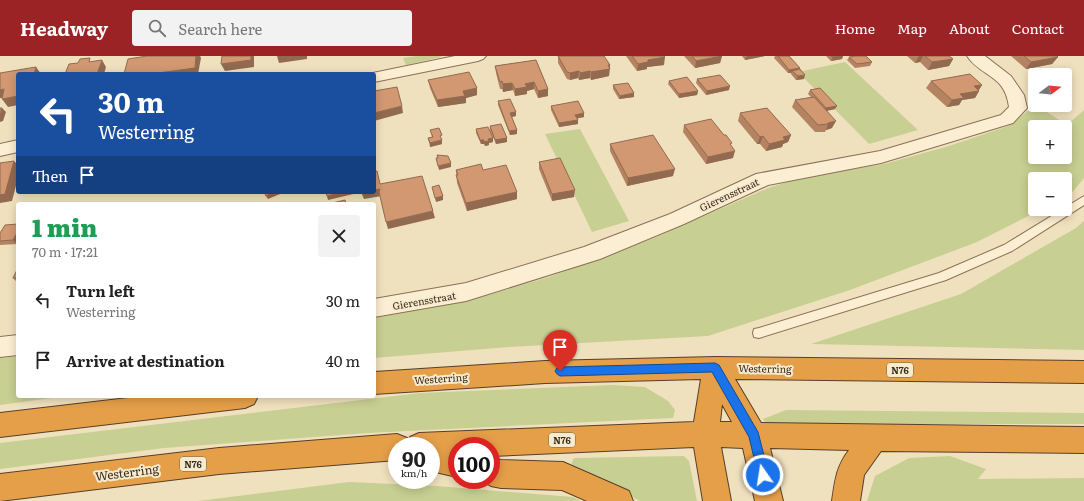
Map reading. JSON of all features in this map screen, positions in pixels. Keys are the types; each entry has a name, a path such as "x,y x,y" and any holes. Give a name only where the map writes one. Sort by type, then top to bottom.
{"highway":[{"name":"Westerring","path":"376,382 545,372 715,368 1084,372"},
{"path":"715,368 705,434 717,501"},
{"path":"715,368 754,435 769,501"},
{"path":"0,425 228,398"},
{"name":"N76","path":"440,445 705,434 874,438 1084,440"},
{"path":"846,501 851,470 874,438"},
{"name":"Westerring","path":"0,488 219,461 388,448"},
{"path":"500,474 563,476 619,501"}],"street":[{"path":"376,77 478,56"},
{"name":"Gierensstraat","path":"376,308 466,292 544,269 592,253 677,218 763,179 881,157 1007,119 1018,108 1016,95 1005,79 975,56"},
{"path":"0,150 16,146"},
{"path":"0,347 16,345"}],"lane":[{"path":"759,333 942,277 1008,248 1084,200"}],"green space":[{"path":"416,56 441,57 406,65 403,58"},
{"path":"845,62 918,130 869,144 798,72"},
{"path":"1084,110 1084,178 1072,193 1072,172 1028,172 1028,216 977,242 850,290 708,336 509,347 376,358 376,318 474,299 549,277 654,238 768,188 803,177 884,164 949,146 1008,126 1028,111 1047,112 1059,120 1028,120 1028,164 1072,164 1072,121"},
{"path":"580,129 629,221 592,232 545,134"},
{"path":"1084,221 1084,350 811,344 961,294 1076,228"},
{"path":"16,356 16,398 51,398 0,405 0,358"},
{"path":"613,385 645,387 668,401 675,410 673,418 368,433 164,448 0,469 0,443 420,393"},
{"path":"786,410 1084,413 1084,424 766,424 763,419"},
{"path":"684,456 689,461 697,501 640,501 571,464 574,458"},
{"path":"950,456 986,469 978,479 1084,478 1084,501 867,501 875,476 909,458"},
{"path":"349,482 388,484 388,489 440,489 440,486 448,487 448,489 474,489 573,497 581,501 198,501"}],"building":[{"path":"147,56 196,56 195,68 165,72 125,72 128,59"},
{"path":"222,56 251,56 251,60 221,64"},
{"path":"558,56 604,56 610,65 608,65 610,69 570,73 567,72"},
{"path":"632,56 665,57 648,60 648,62 638,64"},
{"path":"692,56 722,56 696,61"},
{"path":"778,56 789,56 800,68 789,70"},
{"path":"866,56 872,62 857,64 849,57"},
{"path":"925,56 949,56 953,59 932,62"},
{"path":"1024,56 1057,56 1058,57 1031,62"},
{"path":"90,58 89,62 102,60 98,72 66,72 69,64 78,63 80,59"},
{"path":"536,60 548,89 538,91 534,82 525,84 527,87 515,89 512,83 503,84 502,81 500,82 495,66"},
{"path":"36,67 35,72 16,72 16,96 2,99 4,89 0,90 0,73"},
{"path":"800,69 805,75 798,76 792,71"},
{"path":"469,72 477,88 463,91 465,96 437,100 428,80"},
{"path":"970,74 982,85 974,86 979,91 960,94 964,98 952,100 931,81"},
{"path":"720,75 730,86 707,91 697,79"},
{"path":"687,77 698,91 679,94 669,81"},
{"path":"628,83 634,93 620,96 613,85"},
{"path":"397,87 402,106 376,112 376,91"},
{"path":"820,88 837,106 826,108 810,90"},
{"path":"814,97 836,121 818,125 795,100"},
{"path":"510,99 516,112 510,113 517,130 509,131 498,101"},
{"path":"578,101 584,113 575,115 578,120 559,123 551,106"},
{"path":"767,108 791,135 783,137 785,140 769,144 763,136 760,137 740,113"},
{"path":"711,119 732,143 730,144 735,151 708,157 684,125"},
{"path":"501,124 507,138 495,140 490,126"},
{"path":"488,127 493,138 484,142 484,140 480,140 476,129"},
{"path":"439,128 442,135 440,136 442,140 430,143 428,138 433,137 430,130"},
{"path":"653,135 675,169 628,178 610,144"},
{"path":"437,155 448,156 451,163 438,166 436,158 438,158"},
{"path":"560,158 575,190 552,194 539,162"},
{"path":"14,161 5,194 0,195 0,163"},
{"path":"481,164 483,170 506,165 517,192 466,203 456,175 458,175 456,170"},
{"path":"376,171 380,184 422,176 433,211 386,222 379,192 380,189 376,190"},
{"path":"439,185 443,196 435,198 432,187"},
{"path":"16,224 16,235 13,240 0,241 0,233 5,225"}],"route":[{"path":"560,371 715,368 754,435 763,475"}]}
